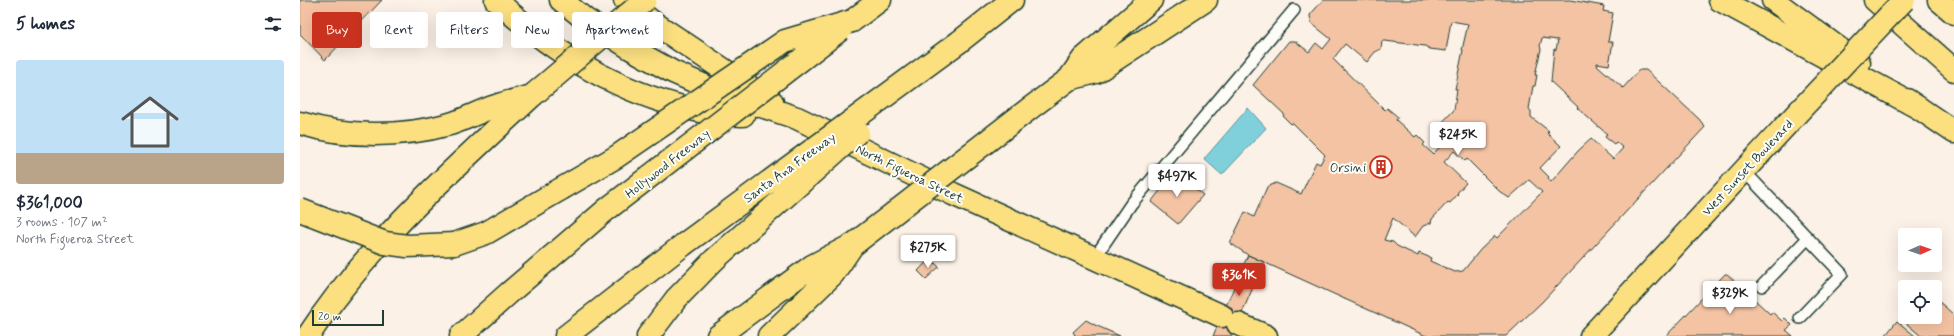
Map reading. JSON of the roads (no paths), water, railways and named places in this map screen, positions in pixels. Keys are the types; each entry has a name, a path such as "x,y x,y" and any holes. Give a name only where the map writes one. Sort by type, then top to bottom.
{"main road":[{"path":"496,0 522,24 564,55 612,81 656,100 705,113 797,118"},
{"name":"North Figueroa Street","path":"560,0 586,20 630,48 673,72 714,90 797,118 953,194 1095,257 1266,336"},
{"path":"625,0 651,21 797,118"},
{"path":"308,336 353,273 392,229 439,182 501,113 533,95 645,0"},
{"name":"Santa Ana Freeway","path":"566,336 683,245 959,42 1012,0"},
{"path":"718,336 812,266 854,244 1069,79 1083,59 1151,0"},
{"path":"1069,79 1096,72 1206,0"},
{"path":"1720,0 1919,108"},
{"path":"1773,0 1919,108 1954,132"},
{"path":"1875,0 1954,70"},
{"name":"West Sunset Boulevard","path":"1591,336 1743,170 1904,0"},
{"path":"1939,0 1954,13"},
{"name":"Hollywood Freeway","path":"461,336 606,210 877,2"},
{"path":"300,210 385,243 408,246 454,244 486,232 616,157 785,41 852,21"},
{"path":"648,336 676,299 714,260 959,42"},
{"path":"300,123 346,133 392,134 450,124 471,117 501,113"},
{"path":"769,336 833,274 854,244"}],"lane":[{"path":"1095,257 1132,204 1294,10"},
{"path":"1743,170 1842,274 1800,318"},
{"path":"1762,286 1808,238"}],"water":[{"path":"1248,108 1266,128 1222,175 1204,159"}],"place":[{"name":"Orsini","path":"1381,167"}]}
